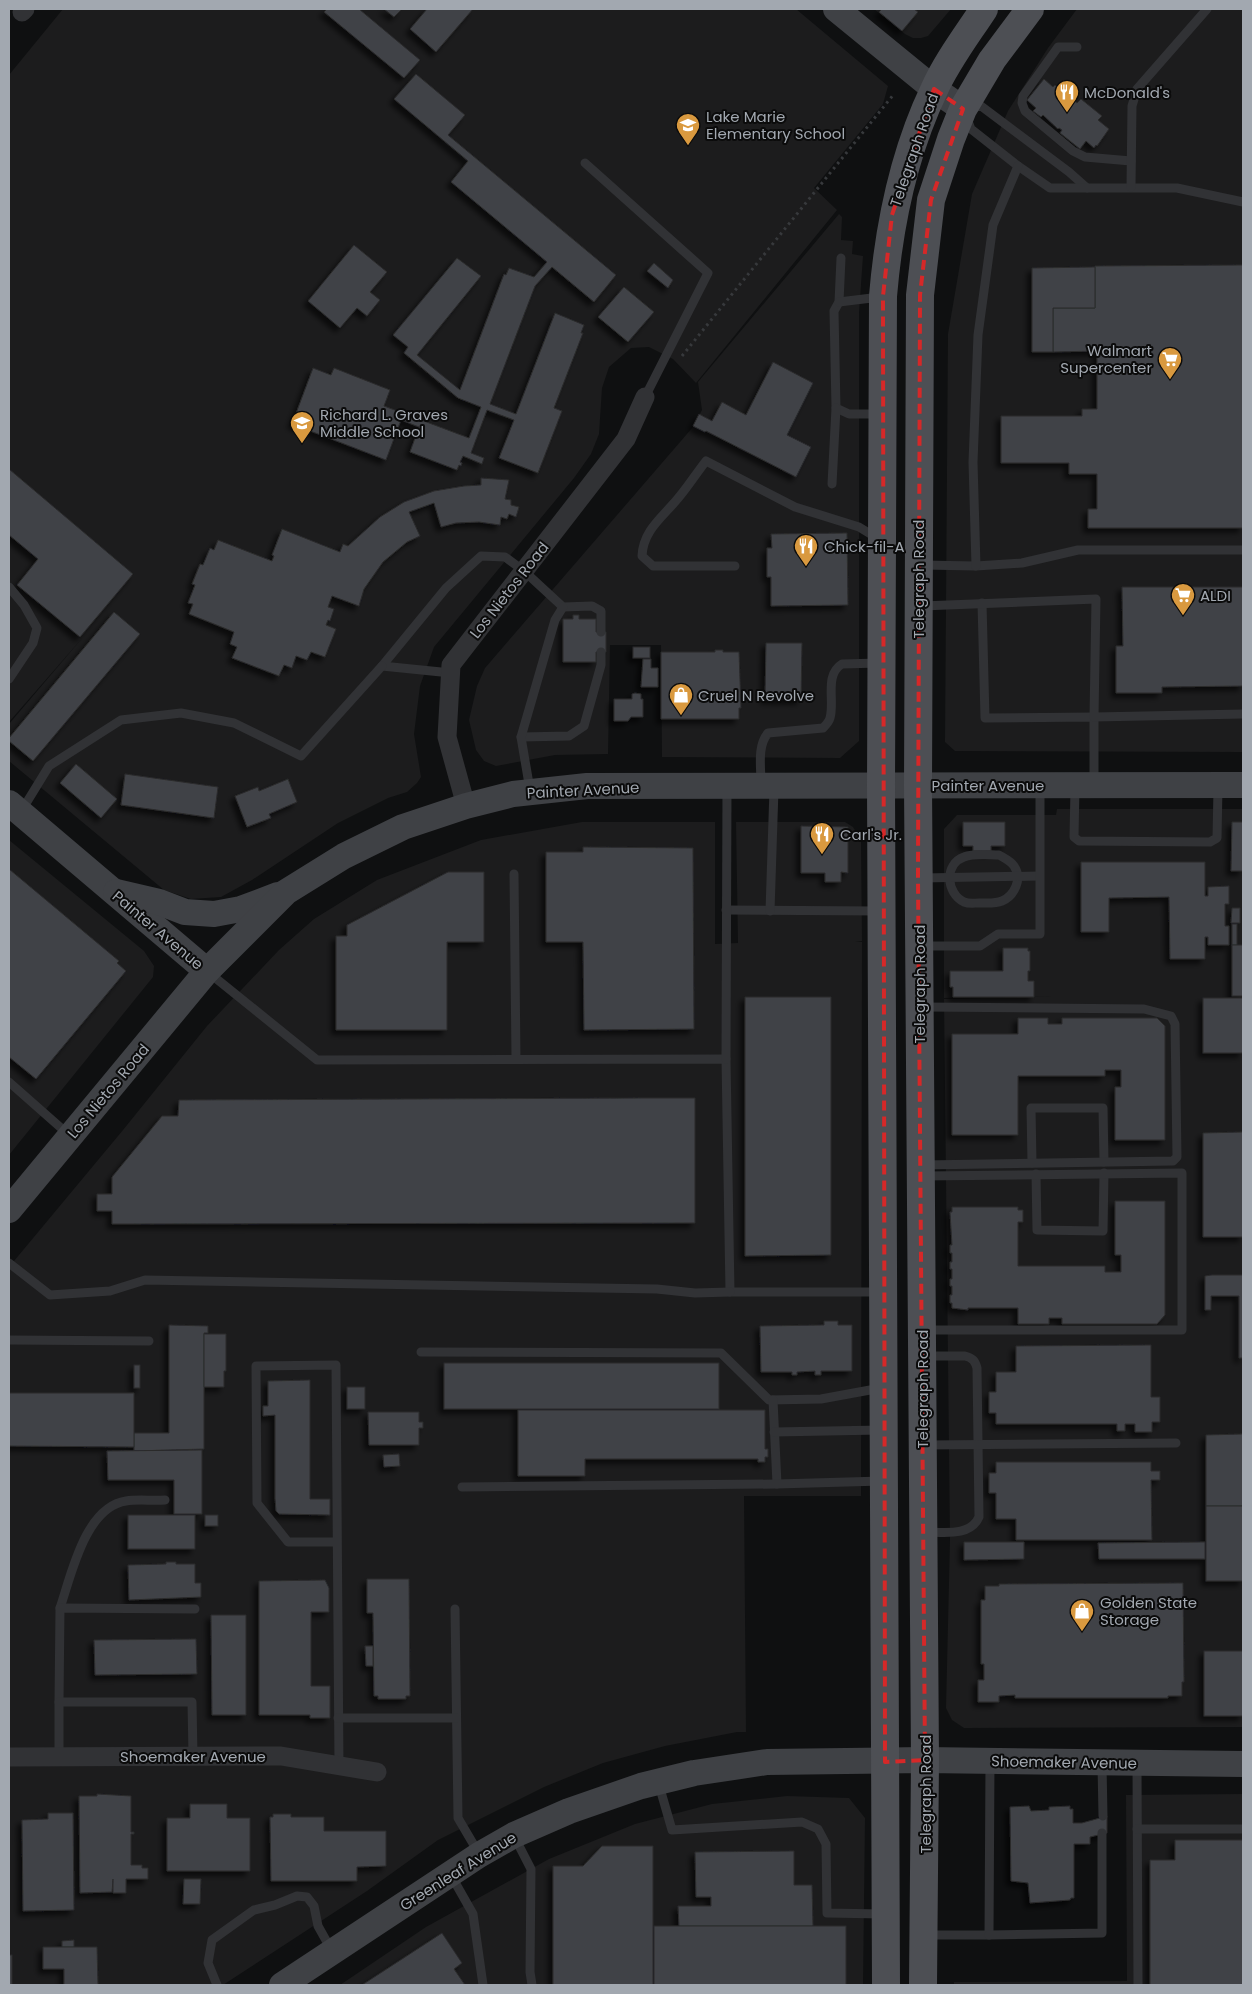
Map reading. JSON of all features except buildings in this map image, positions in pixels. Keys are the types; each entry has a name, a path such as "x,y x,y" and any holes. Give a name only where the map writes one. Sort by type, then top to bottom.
{"main road":[{"path":"836,9 934,89 963,108"},
{"name":"Telegraph Road","path":"886,1985 881,786 881,414 883,296 892,215 910,151 934,89 984,9"},
{"name":"Telegraph Road","path":"923,1985 925,1760 918,878 920,295 931,200 948,146 963,108 992,60 1030,9"},
{"path":"883,296 920,295"},
{"path":"882,540 918,565"},
{"name":"Painter Avenue","path":"14,808 207,971 286,892 344,856 403,827 466,806 513,794 587,786 1231,785"},
{"path":"112,891 159,902 185,912 214,914 241,909 286,892"},
{"name":"Los Nietos Road","path":"9,1210 207,971"},
{"path":"884,1387 922,1387"},
{"name":"Shoemaker Avenue","path":"885,1762 925,1760 1243,1764"},
{"name":"Greenleaf Avenue","path":"282,1985 479,1855 514,1835 569,1810 640,1786 694,1773 767,1762 885,1762"}],"street":[{"name":"Los Nietos Road","path":"466,806 447,737 451,665 626,439 645,397"},
{"name":"Shoemaker Avenue","path":"9,1757 281,1756 377,1772"}],"lane":[{"path":"1131,187 1132,106 1137,89 1207,9"},
{"path":"1077,47 1058,47 1023,96 1022,103 1026,110 1073,151 1085,157 1131,161"},
{"path":"1087,188 1069,172 981,106 963,108 971,129 1018,166 1050,188 1087,188 1131,187 1177,188 1243,202"},
{"path":"585,163 708,274 645,397"},
{"path":"976,566 973,462 978,335 993,225 1018,166"},
{"path":"832,484 836,408 834,311 839,302 841,258"},
{"path":"839,302 883,296"},
{"path":"836,408 849,414 881,414"},
{"path":"735,566 653,566 642,556 642,546 652,527 675,502 706,461 794,507 859,527 882,540"},
{"path":"918,565 976,566 1022,564 1078,550 1243,550"},
{"path":"14,808 49,766 121,720 181,713 234,723 301,756 382,666 446,588 481,556 505,557 524,571 563,607 592,606 600,611 601,632"},
{"path":"9,587 24,605 37,628 33,643 9,679"},
{"path":"918,606 1096,599 1094,717 1074,837 1079,841 1210,842 1217,838 1231,785"},
{"path":"982,603 986,718 1243,714"},
{"path":"530,792 521,737 555,620 563,607"},
{"path":"521,737 569,736 584,726 601,665 601,652"},
{"path":"770,910 768,786 761,747 763,738 768,734 823,728 830,718 832,678 838,666 842,664 882,663"},
{"path":"382,666 451,673"},
{"path":"727,786 726,1059 730,1292"},
{"path":"919,946 980,946 998,934 1040,934 1040,786"},
{"path":"999,855 1014,866 1018,877 1013,893 1001,902 993,904 967,903 958,899 953,893 948,878 955,863 966,856 999,855"},
{"path":"514,874 516,1059"},
{"path":"918,878 1039,876"},
{"path":"726,910 882,911"},
{"path":"207,971 318,1060 726,1059"},
{"path":"919,1007 1144,1009 1171,1016 1176,1024 1177,1157 1173,1161 1032,1163 920,1171"},
{"path":"9,1082 70,1136"},
{"path":"1032,1163 1031,1108 1103,1108 1104,1162"},
{"path":"920,1171 1036,1174 1182,1173 1182,1330 922,1343"},
{"path":"1036,1174 1037,1230 1103,1230 1104,1174"},
{"path":"9,1264 50,1295 110,1291 145,1280 657,1289 695,1294 730,1292 883,1292"},
{"path":"9,1340 149,1341"},
{"path":"922,1343 971,1357 975,1361 977,1368 979,1517 975,1525 966,1531 923,1532"},
{"path":"420,1352 722,1353 769,1400 821,1399 884,1387"},
{"path":"338,1542 288,1542 257,1503 256,1366 336,1365 338,1542 339,1766"},
{"path":"773,1400 777,1484"},
{"path":"774,1432 884,1430"},
{"path":"923,1445 1176,1443"},
{"path":"462,1487 885,1481"},
{"path":"59,1757 60,1608 83,1542 100,1516 112,1507 124,1501 165,1500"},
{"path":"60,1608 195,1609"},
{"path":"455,1610 458,1818 479,1855"},
{"path":"59,1702 192,1702 193,1756"},
{"path":"338,1718 456,1718"},
{"path":"989,1934 990,1762"},
{"path":"1102,1763 1103,1816"},
{"path":"1137,1763 1138,1985"},
{"path":"658,1781 672,1830 802,1822 818,1829 826,1844 827,1913 886,1914"},
{"path":"1137,1829 1243,1829"},
{"path":"924,1934 1102,1933 1102,1833"},
{"path":"514,1835 531,1869 530,1972 532,1985"},
{"path":"450,1875 473,1914 484,1985"},
{"path":"216,1985 208,1963 212,1940 254,1910 275,1905 298,1896 307,1897 314,1906 318,1926 332,1951"}],"path":[{"path":"681,358 894,94"}],"highlighted area":[{"path":"934,89 963,109 931,200 920,295 918,878 925,1760 885,1762 883,296 892,215"}],"shaded area":[{"name":"Richard L. Graves Middle School","path":"63,9 796,9 888,86 883,104 814,188 837,210 696,383 673,359 649,347 631,348 609,367 602,388 599,434 591,454 574,478 434,647 420,686 414,734 421,777 417,783 407,792 388,798 338,823 252,880 221,897 191,899 164,890 9,761 9,724 84,636 9,722 9,75"},
{"path":"874,9 951,9 928,36 913,38 905,34"},
{"path":"1077,9 1243,9 1243,752 955,751 945,742 948,334 972,194 1008,111 1048,48"},
{"path":"839,214 842,217 841,240 853,241 852,254 863,256 859,313 859,741 840,758 662,757 661,645 610,645 608,754 555,755 496,766 484,761 476,750 469,720 477,686 485,668 693,427 702,410 698,382"},
{"path":"1057,809 1243,809 1243,1727 964,1728 952,1720 946,1708 950,1540 944,999 1057,996 944,998 944,829 957,815 1056,815"},
{"path":"582,822 715,822 715,944 738,943 736,822 845,822 853,827 861,840 862,941 855,941 862,942 861,1496 744,1496 746,1732 737,1732 665,1746 603,1763 544,1787 438,1840 367,1891 223,1985 9,1985 9,1267 207,1026 279,950 314,919 377,880 481,840"},
{"path":"9,840 144,951 154,966 153,977 9,1155"},
{"path":"1243,1794 1243,1985 954,1985 954,1982 1127,1981 1126,1795"},
{"path":"787,1796 849,1798 865,1818 863,1985 340,1985 426,1927 549,1859 635,1824 712,1804"}],"place":[{"name":"McDonald's","path":"1067,113"},
{"name":"Lake Marie Elementary School","path":"688,146"},
{"name":"Walmart Supercenter","path":"1170,380"},
{"name":"Richard L. Graves Middle School","path":"302,444"},
{"name":"Chick-fil-A","path":"806,567"},
{"name":"ALDI","path":"1183,616"},
{"name":"Cruel N Revolve","path":"681,716"},
{"name":"Carl's Jr.","path":"822,855"},
{"name":"Golden State Storage","path":"1082,1632"}]}
